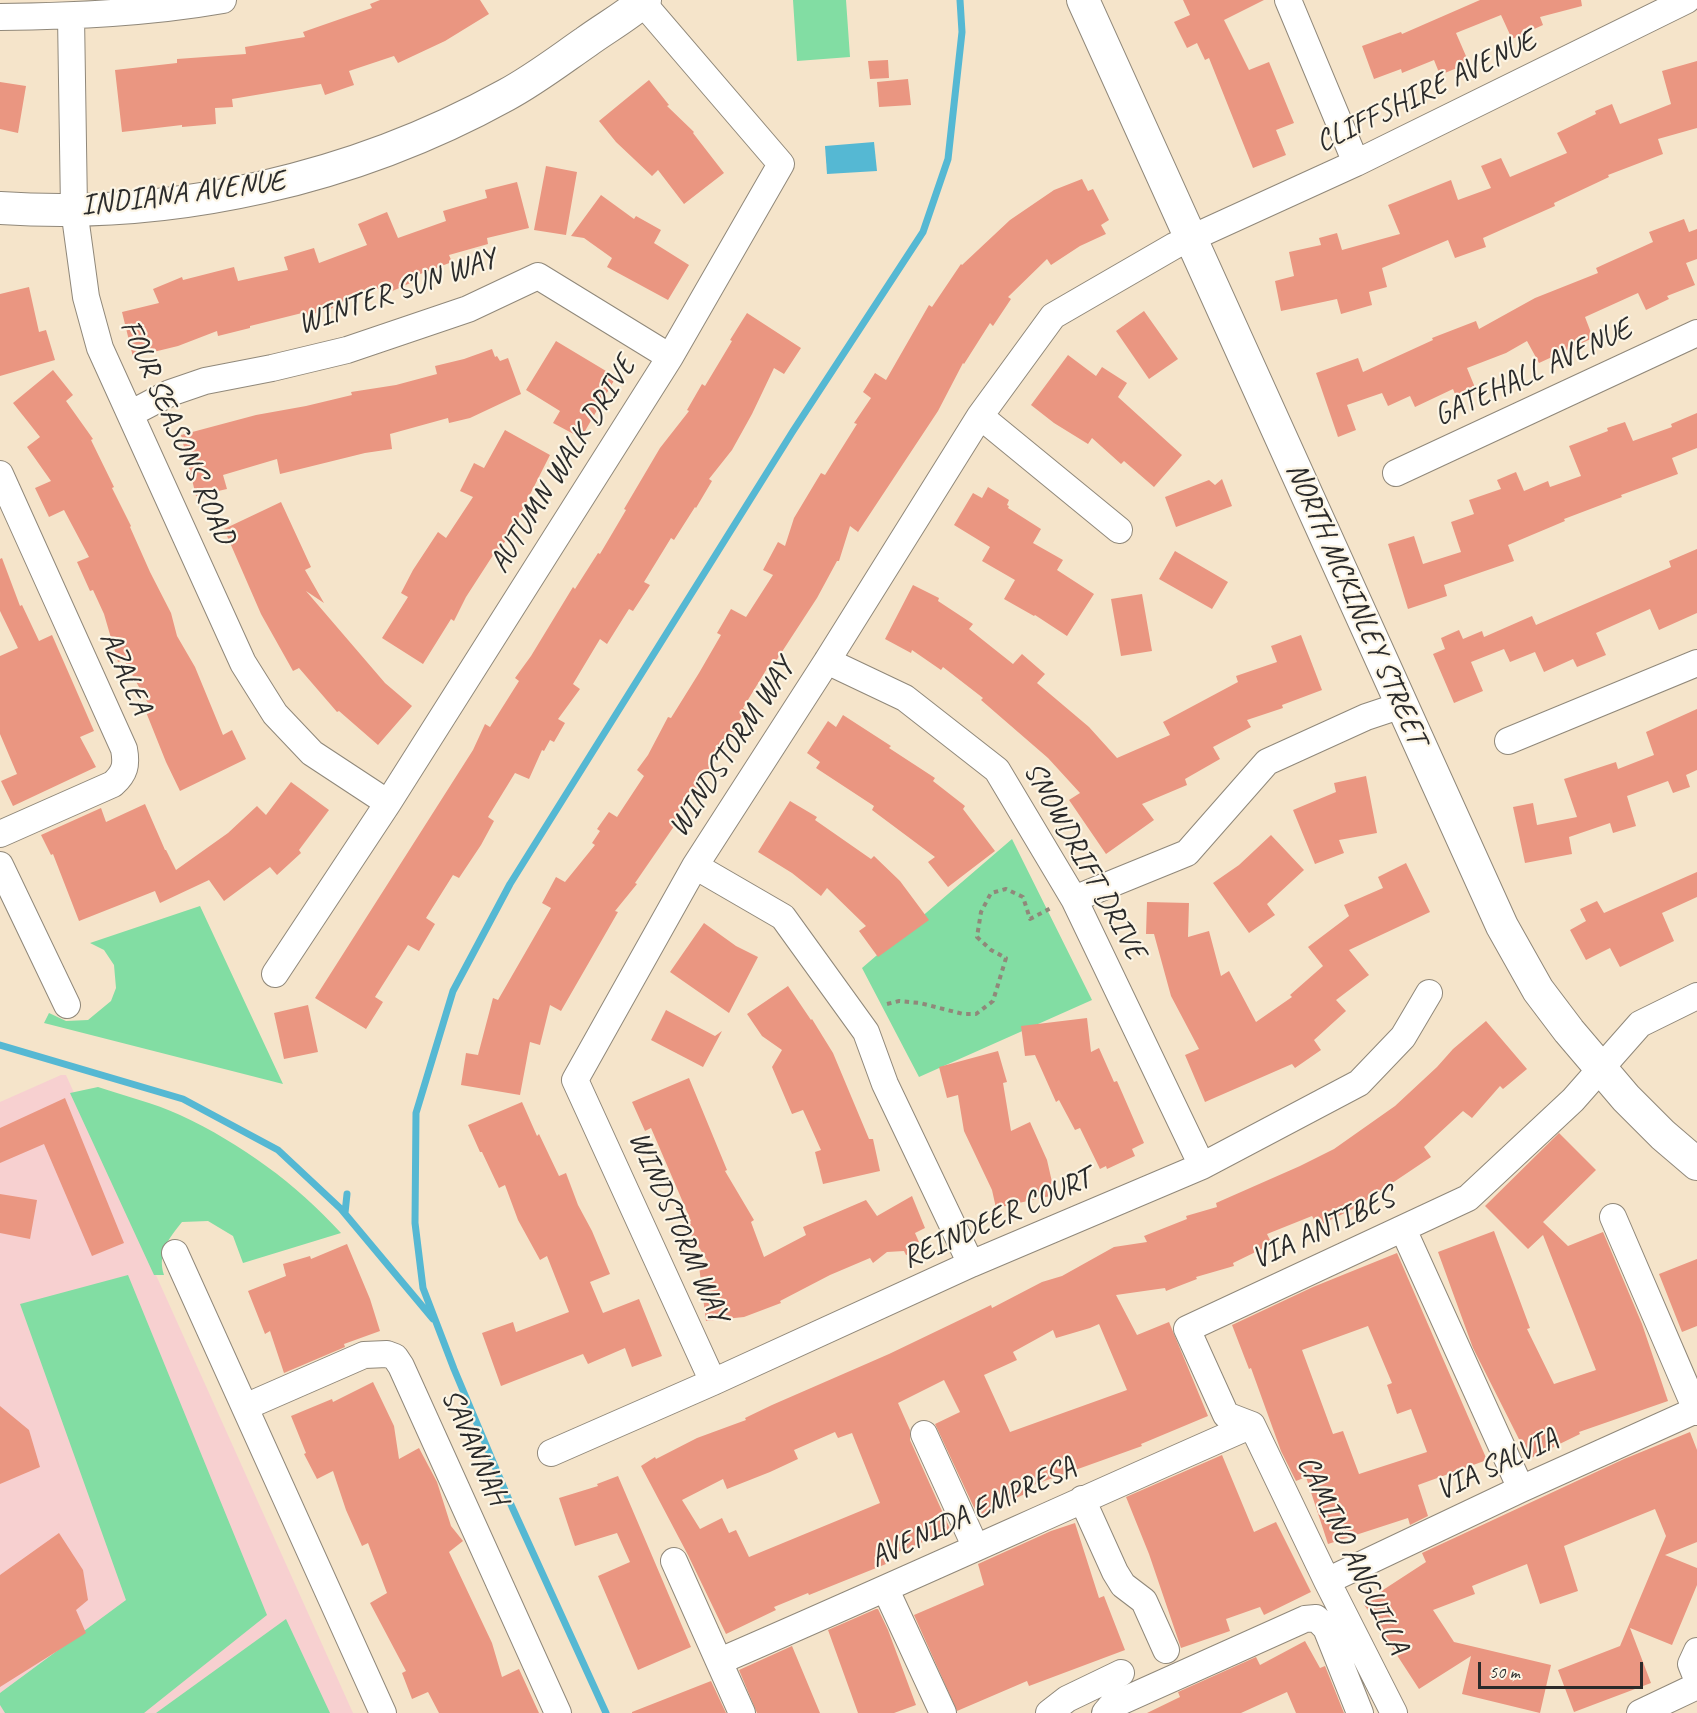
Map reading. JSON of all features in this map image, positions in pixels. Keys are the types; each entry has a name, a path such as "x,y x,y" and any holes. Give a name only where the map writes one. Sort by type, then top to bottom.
{"street":[{"path":"0,17 71,16 172,9 223,0"},
{"name":"NORTH MCKINLEY STREET","path":"1083,0 1502,926 1538,990 1600,1068 1663,1135 1697,1164"},
{"path":"1288,0 1356,163"},
{"name":"CLIFFSHIRE AVENUE","path":"1191,239 1356,163 1688,0"},
{"name":"INDIANA AVENUE","path":"0,208 74,209 143,205 218,196 299,179 376,155 442,127 508,94 643,1"},
{"name":"AUTUMN WALK DRIVE","path":"275,974 387,803 670,357 781,164 643,1"},
{"name":"FOUR SEASONS ROAD","path":"71,16 74,209 89,307 100,348 243,663 275,714 312,753 387,803"},
{"name":"WINDSTORM WAY","path":"713,1382 575,1080 695,866 827,661 980,416 1053,316 1174,246 1191,239"},
{"name":"WINTER SUN WAY","path":"130,414 170,393 205,381 347,350 468,309 538,276 670,357"},
{"name":"GATEHALL AVENUE","path":"1396,473 1697,333"},
{"path":"980,416 1119,530"},
{"name":"AZALEA","path":"0,474 124,749 126,769 113,783 0,834"},
{"name":"SNOWDRIFT DRIVE","path":"827,661 905,698 998,770 1064,903 1202,1166"},
{"path":"1508,741 1697,663"},
{"path":"1064,903 1188,853 1267,762 1366,717 1402,705"},
{"path":"0,865 67,1005"},
{"path":"695,866 783,917 866,1032 885,1084 971,1264"},
{"name":"REINDEER COURT","path":"551,1454 971,1264 1202,1166 1359,1083 1403,1036 1429,993"},
{"name":"VIA ANTIBES","path":"1252,1425 1226,1415 1187,1329 1468,1198 1573,1100 1640,1024 1697,996"},
{"path":"1613,1217 1697,1411"},
{"path":"1403,1229 1521,1489"},
{"path":"175,1253 383,1713"},
{"name":"SAVANNAH","path":"245,1407 364,1355 387,1354 395,1357 558,1713"},
{"name":"VIA SALVIA","path":"1327,1581 1521,1489 1697,1411"},
{"name":"AVENIDA EMPRESA","path":"720,1661 886,1590 1082,1499 1252,1425"},
{"name":"CAMINO ANGUILLA","path":"1252,1425 1394,1713"},
{"path":"924,1434 976,1548"},
{"path":"1082,1499 1115,1572 1123,1585 1144,1601 1166,1650"},
{"path":"674,1561 742,1713"},
{"path":"886,1590 942,1713"},
{"path":"1105,1713 1111,1706 1305,1618 1316,1618 1326,1628 1360,1713"},
{"path":"1697,1651 1691,1664 1697,1679"},
{"path":"1053,1711 1067,1699 1121,1673"},
{"path":"1640,1713 1697,1686"}],"path":[{"path":"887,1004 920,1003 963,1014 976,1014 993,1001 1006,958 991,950 977,937 981,912 991,893 1006,889 1023,897 1030,919 1064,903"}],"shaded area":[{"path":"61,1075 66,1075 353,1713 0,1713 0,1102"}],"green space":[{"path":"793,0 846,0 850,57 797,61"},
{"path":"1012,839 1092,1000 919,1077 862,968"},
{"path":"200,906 283,1084 44,1023 49,1013 66,1021 88,1020 111,1001 116,988 114,965 104,950 90,943"},
{"path":"98,1087 170,1111 225,1139 286,1181 341,1233 243,1263 233,1236 208,1221 182,1222 163,1253 164,1275 154,1275 70,1093"},
{"path":"128,1275 267,1615 144,1713 5,1713 0,1705 0,1693 126,1600 20,1304"},
{"path":"286,1619 330,1713 156,1713"}],"water":[{"path":"874,142 877,171 827,174 825,146"}],"building":[{"path":"380,0 480,0 489,14 445,41 398,63 394,56 349,71 354,85 325,95 321,84 232,99 233,107 215,108 216,124 182,127 182,125 122,132 115,70 177,63 177,59 246,54 245,47 305,37 303,32 372,8 370,4"},
{"path":"1183,0 1264,0 1224,20 1249,70 1269,62 1294,123 1276,130 1286,155 1253,168 1209,58 1205,60 1197,43 1187,48 1174,22 1190,15"},
{"path":"1480,0 1581,0 1582,6 1540,17 1543,25 1512,39 1501,15 1456,33 1469,63 1440,75 1434,60 1402,73 1401,69 1374,79 1362,46 1401,32 1402,34"},
{"path":"888,60 889,78 870,79 868,61"},
{"path":"1697,61 1697,128 1658,139 1663,154 1608,175 1609,177 1554,203 1555,206 1483,238 1486,247 1455,258 1448,240 1382,268 1387,287 1369,292 1372,305 1341,314 1337,299 1281,311 1275,281 1294,276 1289,252 1321,245 1319,238 1337,233 1342,250 1400,234 1388,205 1451,180 1458,200 1491,188 1481,166 1501,158 1510,177 1567,153 1557,133 1612,104 1620,124 1671,104 1662,71"},
{"path":"908,79 911,105 879,107 877,82"},
{"path":"649,80 669,105 667,106 694,132 724,173 684,204 658,170 652,176 616,142 599,121"},
{"path":"0,82 26,86 18,133 0,129"},
{"path":"546,166 577,172 566,235 534,230"},
{"path":"1082,179 1088,191 1093,189 1109,220 1101,225 1106,234 1080,246 1051,265 1047,259 1008,297 1011,299 993,326 990,323 963,363 938,411 858,532 850,526 839,561 817,598 774,664 771,662 743,708 746,710 729,737 726,735 704,778 675,817 679,819 635,883 637,884 615,911 618,912 561,1011 550,1005 540,1045 530,1042 520,1095 461,1085 466,1053 478,1055 493,998 498,1000 551,908 542,903 556,877 565,882 595,845 592,843 600,831 597,829 609,812 617,817 644,776 637,770 648,755 668,717 671,718 699,673 721,635 717,633 731,609 746,617 773,575 763,570 778,542 785,546 794,518 821,473 825,475 857,424 854,423 871,398 863,392 875,373 886,380 929,305 932,307 961,264 1010,220 1054,190"},
{"path":"517,182 529,228 487,238 488,244 449,255 452,262 415,276 417,280 388,293 385,286 333,305 333,308 303,317 302,313 218,336 217,331 178,346 133,357 122,312 159,303 153,289 182,277 183,280 234,267 238,281 288,270 284,257 314,248 319,263 367,245 358,224 387,212 398,238 446,221 443,211 487,198 485,190"},
{"path":"601,195 634,219 636,216 661,230 654,243 689,265 668,300 607,267 612,258 584,238 571,236"},
{"path":"1684,219 1689,232 1697,229 1697,259 1686,263 1695,285 1667,296 1669,299 1646,310 1638,293 1585,317 1593,338 1539,363 1527,341 1506,353 1467,368 1476,390 1457,399 1453,389 1415,407 1410,396 1388,406 1382,393 1347,405 1356,430 1338,437 1316,373 1358,358 1363,372 1433,340 1432,338 1476,321 1479,329 1535,298 1598,273 1596,268 1653,242 1649,232"},
{"path":"29,287 39,332 46,330 55,360 0,376 0,294"},
{"path":"1144,311 1178,359 1149,379 1116,331"},
{"path":"747,313 801,348 784,374 774,368 732,450 709,479 712,481 696,508 674,540 671,538 644,582 650,585 633,611 629,609 607,644 600,639 573,684 580,689 558,719 565,723 554,742 550,740 544,751 542,750 529,779 515,773 488,817 494,821 481,845 459,878 453,875 426,918 435,924 419,951 408,945 375,997 383,1002 366,1029 315,998 473,750 485,724 490,727 519,681 515,678 573,587 575,589 598,553 600,554 660,448 689,411 687,410 702,384 705,386"},
{"path":"556,341 616,377 581,438 553,423 560,411 526,390"},
{"path":"492,349 495,357 497,356 500,361 508,358 521,394 470,418 449,423 448,418 390,434 392,449 365,453 280,474 277,459 223,475 227,489 196,496 181,435 256,415 352,395 351,392 396,385 437,374 435,366"},
{"path":"1068,355 1096,376 1102,367 1127,383 1118,397 1182,455 1154,487 1124,461 1121,464 1092,438 1088,444 1054,423 1031,405"},
{"path":"53,370 73,395 66,401 93,439 91,440 114,487 112,488 171,613 177,636 195,667 223,735 232,730 246,759 180,791 144,707 149,705 124,660 118,662 104,614 93,590 90,591 77,562 89,557 64,510 49,517 35,488 51,481 27,447 40,437 13,403"},
{"path":"1697,413 1697,448 1672,458 1678,474 1621,495 1622,497 1564,519 1565,521 1508,545 1514,561 1444,585 1447,596 1408,609 1388,544 1414,536 1423,564 1461,552 1451,522 1474,514 1469,500 1501,489 1497,480 1516,472 1524,491 1548,481 1550,487 1581,476 1569,446 1625,422 1633,441 1672,427 1671,424"},
{"path":"505,430 550,455 509,536 499,550 497,549 466,597 454,621 451,619 423,664 382,638 408,597 401,593 413,570 438,532 446,538 473,497 460,491 474,463 484,468"},
{"path":"1222,479 1232,506 1176,527 1165,497 1209,480 1215,485"},
{"path":"988,487 1009,500 1008,508 1041,529 1033,543 1063,560 1057,570 1094,594 1067,636 1035,615 1004,599 1015,580 982,561 990,547 954,525 973,493 982,498"},
{"path":"281,502 311,567 305,570 324,603 306,591 385,683 412,706 378,745 339,711 337,712 299,668 293,671 261,614 224,529"},
{"path":"1697,549 1697,613 1659,630 1650,609 1596,633 1606,655 1577,667 1573,659 1544,672 1535,652 1510,662 1504,649 1471,662 1483,691 1454,703 1433,654 1445,649 1441,638 1459,630 1463,639 1482,631 1484,637 1532,616 1536,625 1671,567 1669,561"},
{"path":"1175,551 1228,582 1212,609 1159,579"},
{"path":"2,558 20,606 22,605 39,641 52,635 94,731 80,737 96,767 13,806 1,781 17,774 0,734 0,656 18,648 0,611 0,559"},
{"path":"913,585 939,598 938,601 973,624 969,629 1013,664 1022,654 1045,674 1037,683 1089,727 1117,758 1170,735 1163,722 1238,682 1236,676 1277,662 1271,646 1301,635 1322,690 1282,705 1283,708 1247,720 1251,727 1213,747 1220,759 1185,779 1187,785 1142,804 1154,820 1106,854 1069,800 1080,793 1048,758 981,700 983,698 943,667 941,670 912,650 911,653 885,639"},
{"path":"1142,594 1152,651 1121,656 1111,599"},
{"path":"1697,709 1697,770 1686,775 1690,787 1673,793 1668,781 1627,796 1636,826 1613,833 1610,823 1569,837 1572,854 1525,863 1513,807 1533,803 1537,825 1577,817 1564,779 1616,762 1618,769 1654,755 1646,732"},
{"path":"843,715 935,778 933,781 965,806 963,809 995,851 948,887 928,862 935,857 872,810 874,806 816,768 820,762 807,753 828,721 836,727"},
{"path":"1366,776 1377,833 1339,840 1344,853 1315,864 1293,810 1336,792 1334,783"},
{"path":"291,782 329,810 299,850 301,853 277,875 270,867 224,901 209,880 160,903 155,891 79,921 53,854 51,855 41,835 101,808 106,822 145,804 176,870 228,833 257,806 266,815"},
{"path":"790,801 817,817 815,820 871,859 874,856 900,881 929,920 878,957 859,931 866,926 827,888 821,896 792,873 758,852"},
{"path":"1271,835 1304,870 1267,904 1275,915 1249,933 1213,883 1239,865"},
{"path":"1406,863 1430,912 1349,950 1369,975 1336,1000 1346,1011 1314,1040 1321,1050 1295,1068 1292,1064 1205,1102 1185,1055 1199,1049 1171,996 1154,934 1146,934 1147,902 1189,903 1188,937 1209,931 1221,976 1229,971 1256,1022 1292,997 1290,995 1323,966 1308,947 1349,916 1344,905 1383,888 1378,877"},
{"path":"1697,872 1697,897 1662,913 1674,941 1620,967 1610,948 1586,960 1570,930 1586,921 1580,909 1597,901 1604,913"},
{"path":"704,923 736,946 758,957 729,1013 670,972"},
{"path":"788,986 833,1053 869,1139 873,1139 880,1171 823,1184 815,1152 821,1150 803,1110 792,1114 772,1067 782,1050 762,1036 747,1014"},
{"path":"308,1005 318,1052 284,1059 274,1013"},
{"path":"666,1010 715,1036 722,1031 703,1067 651,1040"},
{"path":"1087,1018 1091,1052 1099,1048 1114,1082 1117,1081 1144,1143 1132,1149 1135,1156 1107,1169 1106,1166 1100,1169 1080,1128 1075,1130 1059,1100 1056,1102 1035,1055 1025,1056 1021,1026"},
{"path":"1486,1021 1527,1069 1503,1089 1500,1086 1472,1118 1463,1111 1424,1147 1431,1157 1355,1208 1318,1226 1312,1216 1267,1234 1272,1244 1233,1263 1234,1266 1196,1277 1197,1279 1166,1291 1165,1288 1116,1295 1137,1335 1169,1322 1208,1416 1141,1444 1142,1446 1025,1488 1027,1493 978,1516 935,1424 960,1412 944,1380 898,1403 910,1430 910,1440 951,1531 883,1558 886,1564 774,1607 776,1610 726,1634 641,1466 655,1457 656,1459 697,1438 746,1420 745,1418 772,1405 889,1354 991,1305 992,1308 1042,1282 1062,1276 1114,1247 1147,1242 1144,1236 1187,1219 1186,1216 1217,1207 1216,1203 1334,1149 1395,1106 1453,1049","holes":["1099,1324 1127,1390 1010,1432 984,1375 1017,1360 1013,1352 1053,1330 1056,1338","835,1432 838,1438 852,1433 880,1503 749,1557 736,1530 729,1533 722,1518 700,1529 682,1500 723,1479 727,1489 770,1472 798,1459 794,1450"]},
{"path":"998,1051 1007,1082 1003,1083 1011,1131 1030,1122 1047,1160 1055,1195 996,1208 992,1190 964,1131 958,1095 947,1098 939,1067"},
{"path":"689,1078 727,1170 725,1171 754,1220 751,1222 764,1257 806,1235 803,1227 866,1200 877,1216 912,1196 925,1228 915,1233 922,1249 906,1255 904,1251 887,1252 873,1263 870,1258 830,1275 780,1301 781,1303 744,1317 706,1321 699,1266 710,1265 685,1225 691,1221 651,1128 645,1131 632,1102"},
{"path":"65,1098 124,1243 92,1256 44,1144 0,1163 0,1128"},
{"path":"522,1102 559,1176 566,1173 610,1274 590,1282 603,1313 639,1299 662,1356 632,1367 625,1348 588,1364 583,1354 501,1386 482,1333 513,1322 516,1332 569,1312 547,1256 540,1260 518,1220 505,1185 499,1188 468,1125"},
{"path":"1559,1133 1596,1170 1543,1222 1568,1246 1603,1232 1642,1324 1668,1401 1579,1432 1580,1434 1529,1459 1473,1348 1438,1252 1494,1231 1530,1328 1527,1329 1554,1384 1596,1370 1543,1235 1528,1249 1485,1206"},
{"path":"0,1194 37,1200 30,1239 0,1233"},
{"path":"347,1244 370,1299 380,1331 344,1344 345,1347 284,1373 270,1331 265,1334 248,1291 286,1276 283,1264 310,1256 311,1259"},
{"path":"1397,1253 1487,1460 1418,1485 1428,1516 1410,1525 1408,1518 1328,1544 1306,1477 1296,1481 1281,1451 1251,1368 1249,1369 1232,1325 1313,1287","holes":["1368,1326 1392,1383 1387,1385 1397,1414 1411,1409 1427,1452 1359,1474 1343,1431 1333,1434 1302,1350"]},
{"path":"1697,1259 1697,1326 1682,1332 1659,1274"},
{"path":"373,1382 394,1426 399,1459 419,1448 437,1482 451,1526 463,1541 449,1552 492,1643 502,1677 519,1669 539,1713 439,1713 428,1692 412,1699 402,1673 406,1671 370,1603 387,1593 368,1543 362,1546 346,1510 333,1471 317,1479 304,1454 306,1453 291,1416 332,1399 333,1402"},
{"path":"0,1406 29,1430 40,1467 0,1484"},
{"path":"1690,1432 1697,1450 1697,1542 1665,1555 1697,1568 1697,1585 1672,1645 1630,1628 1651,1683 1574,1712 1558,1670 1620,1646 1666,1536 1655,1509 1564,1546 1578,1591 1540,1604 1527,1564 1472,1586 1475,1594 1433,1610 1454,1642 1551,1665 1540,1713 1462,1694 1471,1656 1419,1689 1363,1603 1426,1562 1422,1553 1624,1459"},
{"path":"1222,1455 1254,1532 1276,1522 1311,1592 1264,1615 1260,1607 1226,1619 1230,1631 1181,1648 1149,1554 1126,1497"},
{"path":"618,1476 691,1647 638,1670 598,1576 630,1562 617,1533 575,1546 559,1498 598,1486 597,1484"},
{"path":"1075,1523 1099,1598 1104,1596 1125,1650 1029,1686 1027,1681 957,1711 914,1615 984,1585 978,1564 1051,1531"},
{"path":"59,1533 83,1570 88,1600 76,1610 86,1633 0,1687 0,1575"},
{"path":"876,1609 888,1630 916,1705 894,1713 858,1713 828,1630"},
{"path":"1305,1641 1320,1668 1325,1666 1344,1713 1296,1713 1287,1692 1241,1713 1147,1713 1180,1697 1178,1692 1256,1657 1260,1665"},
{"path":"792,1646 820,1713 757,1713 739,1670"},
{"path":"711,1681 726,1713 632,1713 632,1712"}],"waterway":[{"path":"606,1713 512,1507 423,1288 415,1223 416,1113 453,991 510,884 793,431 923,232 948,159 962,32 960,0"},
{"path":"0,1045 183,1099 278,1150 341,1209 433,1319"},
{"path":"345,1213 347,1194"}]}
